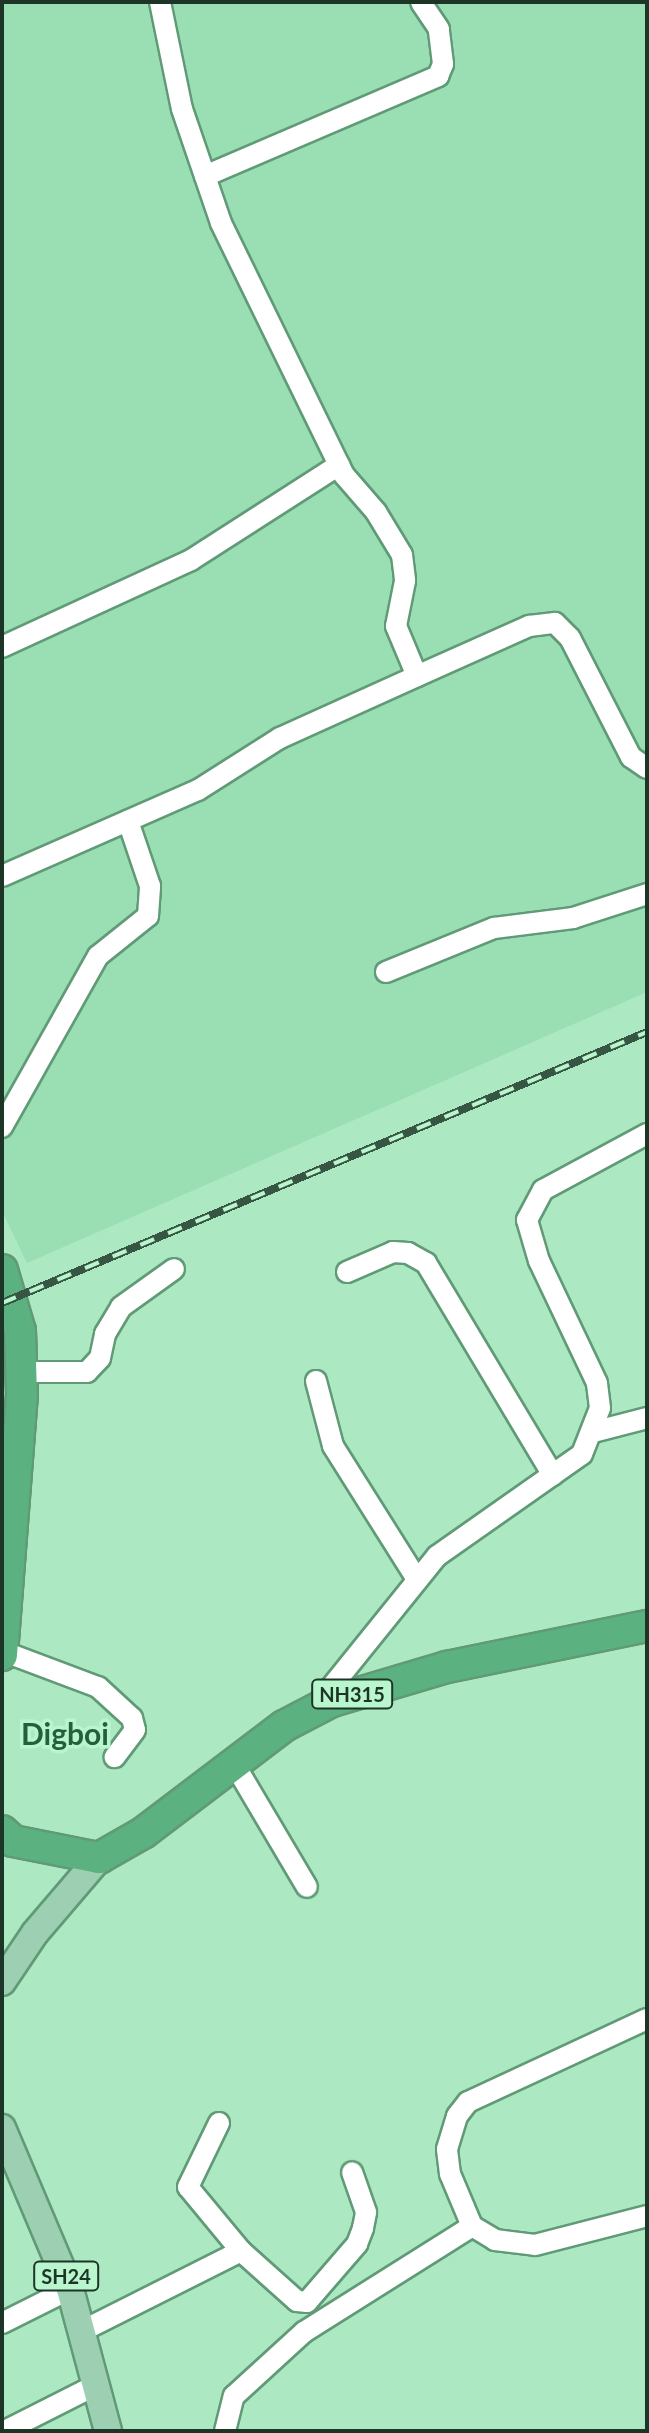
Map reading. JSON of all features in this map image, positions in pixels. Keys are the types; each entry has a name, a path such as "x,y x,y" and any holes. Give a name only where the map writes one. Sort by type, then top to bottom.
{"highway":[{"path":"2,1270 20,1331 2,1653"},
{"name":"NH315","path":"99,1858 143,1833 233,1762 311,1712 395,1680 647,1626"},
{"path":"2,1831 13,1841 99,1858"}],"main road":[{"path":"2,1982 35,1933 99,1858"},
{"name":"SH24","path":"2,2128 70,2289 108,2431"}],"street":[{"path":"160,2 182,109 221,223 339,465 402,555 405,581 396,626 417,676"},
{"path":"205,176 438,76 443,64 439,29 421,2"},
{"path":"2,647 191,560 339,465"},
{"path":"2,876 198,790 280,738 529,626 555,623 570,638 631,757 647,768"},
{"path":"2,1127 98,956 148,916 150,886 128,821"},
{"path":"386,972 494,928 573,918 647,894"},
{"path":"311,1712 416,1578 464,1534 582,1454 600,1408 597,1383 539,1261 527,1220 543,1190 647,1134"},
{"path":"347,1272 393,1252 408,1253 426,1263 553,1475"},
{"path":"15,1389 87,1372 100,1358 105,1334 121,1307 174,1269"},
{"path":"316,1381 333,1446 416,1578"},
{"path":"593,1432 647,1418"},
{"path":"2,1653 98,1687 132,1718 133,1734 115,1757"},
{"path":"233,1762 307,1887"},
{"path":"647,2019 468,2102 457,2116 447,2149 450,2174 472,2226 495,2240 535,2245 647,2216"},
{"path":"219,2123 188,2187 241,2251 297,2301 313,2299 363,2228 366,2212 352,2172"},
{"path":"225,2431 234,2396 304,2332 472,2226"},
{"path":"82,2331 241,2251"},
{"path":"2,2323 70,2289"},
{"path":"5,2431 96,2385"}],"shaded area":[{"path":"2,2 647,2 647,992 27,1263 2,1211"}],"railway":[{"path":"2,1303 647,1032"}],"district":[{"name":"Digboi","path":"65,1733"}]}
